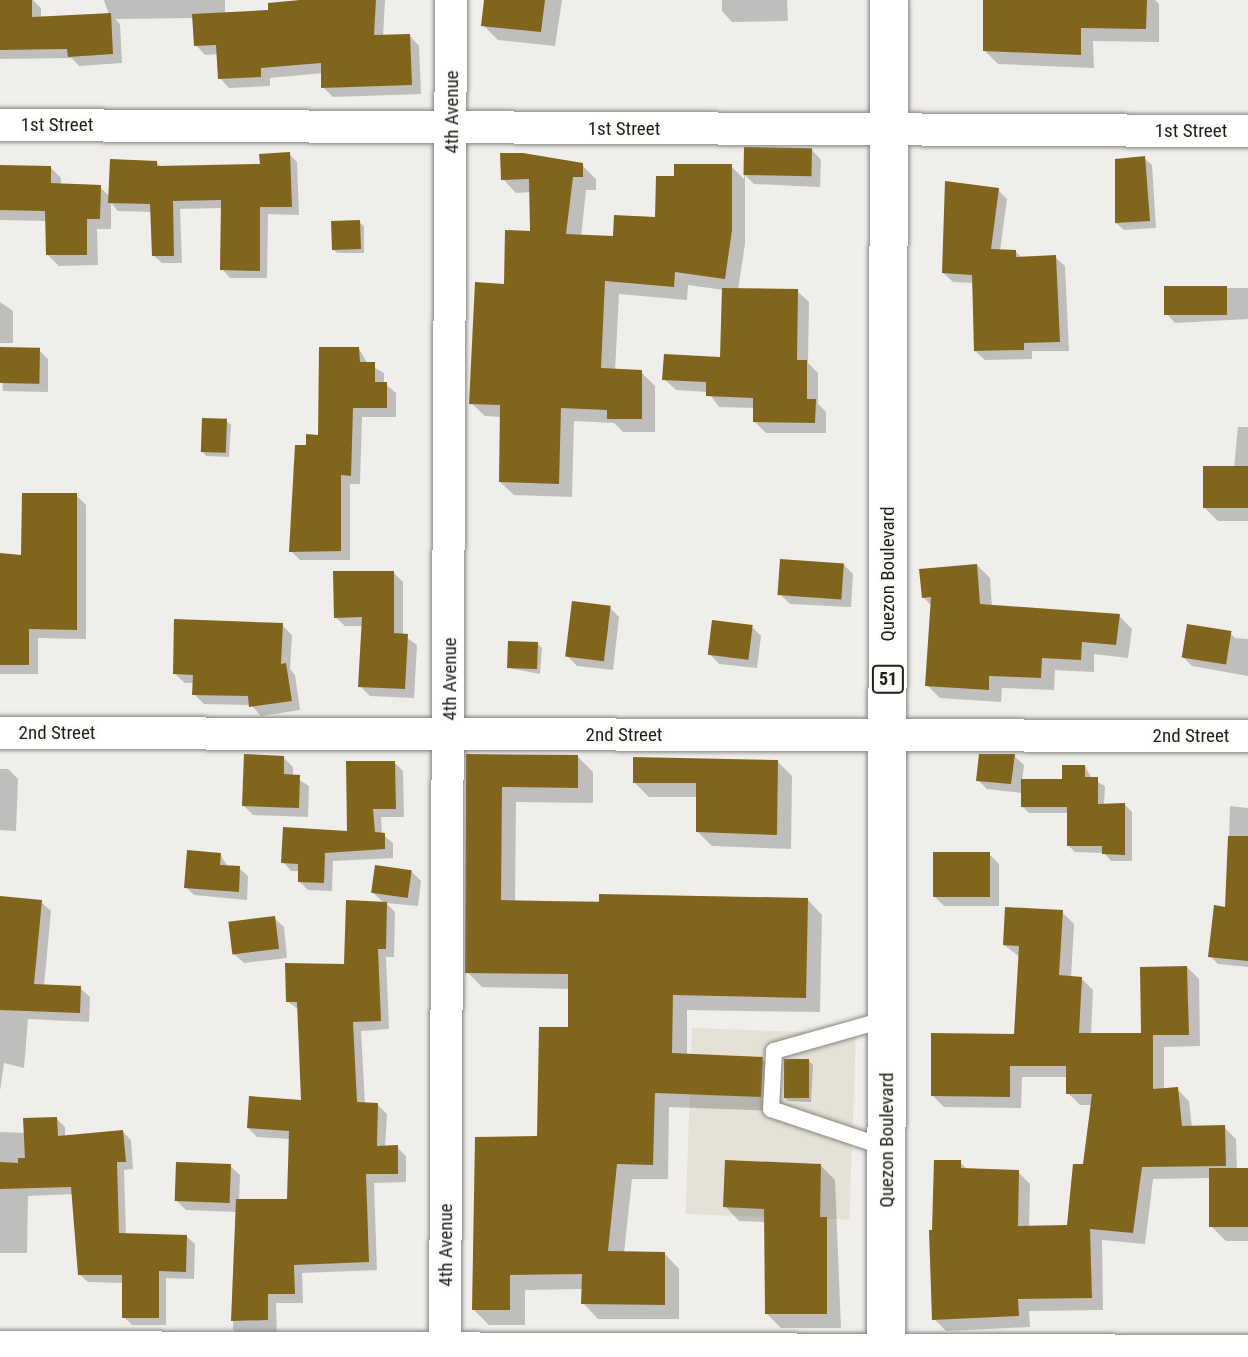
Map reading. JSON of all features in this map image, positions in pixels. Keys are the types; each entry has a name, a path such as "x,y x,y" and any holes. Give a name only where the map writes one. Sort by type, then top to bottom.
{"highway":[{"name":"Quezon Boulevard","path":"886,1355 889,0"}],"street":[{"name":"4th Avenue","path":"445,1353 453,127 451,0"},
{"name":"1st Street","path":"0,125 1248,131"},
{"name":"2nd Street","path":"0,733 1248,736"},
{"path":"0,1347 48,1352 197,1353 886,1355 1248,1351"}],"lane":[{"path":"887,1019 774,1051 771,1109 887,1148"}],"shaded area":[{"path":"692,1028 856,1034 849,1220 686,1214"}],"building":[{"path":"0,0 32,0 32,17 111,13 113,54 68,57 67,49 0,50"},
{"path":"300,0 376,0 374,35 410,34 412,85 321,88 321,63 261,68 261,77 218,79 216,45 194,46 192,14 268,10 268,3"},
{"path":"484,0 545,0 541,32 481,26"},
{"path":"983,0 1147,0 1146,29 1081,28 1081,55 983,51"},
{"path":"744,147 812,148 812,176 744,175"},
{"path":"290,152 292,207 260,207 260,271 220,270 221,200 173,201 174,256 152,256 150,204 108,203 110,159 157,161 157,166 260,164 259,154"},
{"path":"500,153 523,153 583,163 583,177 573,177 566,234 613,236 614,215 655,217 656,176 674,176 674,164 732,164 732,230 725,279 675,272 674,287 605,281 601,368 642,370 642,419 607,419 607,410 561,408 559,484 499,482 500,405 469,404 475,282 504,284 505,230 530,231 529,179 501,180"},
{"path":"1145,156 1150,221 1115,223 1115,159"},
{"path":"0,165 51,166 51,183 101,185 100,219 87,219 87,255 46,255 45,211 0,210"},
{"path":"945,181 999,188 991,249 1016,250 1016,257 1056,255 1060,342 1024,343 1024,350 974,351 972,275 942,273"},
{"path":"360,220 361,249 332,250 331,221"},
{"path":"1164,286 1227,286 1227,315 1164,315"},
{"path":"722,288 798,289 797,360 807,360 807,399 816,399 815,423 753,422 753,398 706,396 706,382 662,380 664,354 720,357"},
{"path":"0,347 40,348 39,384 0,383"},
{"path":"319,347 359,347 360,362 375,362 375,382 387,382 387,408 353,408 351,476 341,475 341,551 289,552 295,445 306,445 306,434 318,435"},
{"path":"202,418 227,419 226,453 201,452"},
{"path":"1203,466 1248,466 1248,508 1203,508"},
{"path":"22,493 77,493 77,630 29,629 29,665 0,665 0,553 21,555"},
{"path":"780,559 844,563 841,599 777,595"},
{"path":"977,564 980,604 1120,614 1116,645 1082,642 1081,660 1042,658 1041,678 989,676 989,690 925,686 931,597 922,598 919,569"},
{"path":"333,571 394,571 394,633 408,634 405,689 358,687 362,617 334,618"},
{"path":"572,601 611,606 604,661 565,657"},
{"path":"174,619 283,623 281,664 286,663 292,701 249,707 248,696 192,695 193,675 173,674"},
{"path":"712,620 753,625 748,660 708,655"},
{"path":"1187,624 1231,631 1226,665 1182,658"},
{"path":"508,641 538,642 537,669 507,668"},
{"path":"244,754 284,756 284,774 300,775 299,808 242,806"},
{"path":"466,754 578,755 578,788 502,787 501,900 599,902 599,894 808,898 806,998 673,995 672,1053 763,1057 761,1097 655,1093 653,1165 617,1164 608,1251 665,1252 665,1305 581,1304 582,1274 510,1275 510,1310 472,1310 475,1137 537,1136 539,1027 568,1027 568,974 465,973"},
{"path":"979,754 1015,754 1011,784 976,781"},
{"path":"633,757 778,760 777,835 696,832 696,783 633,783"},
{"path":"346,761 395,761 396,809 373,809 375,832 385,833 385,849 325,853 324,883 298,882 298,864 281,863 283,827 347,831"},
{"path":"1062,765 1085,765 1085,777 1098,777 1098,804 1125,803 1125,855 1102,854 1102,846 1067,846 1067,807 1021,807 1021,779 1062,779"},
{"path":"1228,836 1248,836 1248,961 1208,957 1214,905 1225,907"},
{"path":"187,850 221,853 220,865 240,866 239,892 184,888"},
{"path":"933,852 990,852 990,897 933,897"},
{"path":"375,865 412,870 408,898 371,893"},
{"path":"0,896 42,900 34,984 81,986 80,1013 0,1010"},
{"path":"346,900 387,902 386,949 378,949 381,1021 353,1022 357,1102 378,1103 377,1146 398,1145 398,1174 366,1174 369,1262 294,1265 295,1294 268,1294 268,1320 231,1321 236,1199 287,1199 289,1131 247,1128 249,1096 301,1100 297,1002 286,1002 285,963 344,964"},
{"path":"1005,907 1063,910 1059,975 1082,977 1079,1033 1141,1033 1140,967 1187,966 1189,1035 1153,1035 1153,1089 1178,1087 1182,1126 1225,1125 1226,1166 1142,1167 1133,1233 1090,1229 1092,1298 1018,1299 1019,1316 932,1320 929,1230 932,1230 934,1160 961,1160 961,1168 1019,1170 1018,1226 1067,1225 1073,1164 1083,1164 1092,1094 1066,1094 1066,1066 1010,1066 1010,1097 931,1096 931,1033 1014,1034 1019,946 1003,945"},
{"path":"275,916 279,949 232,954 228,922"},
{"path":"784,1059 809,1059 809,1098 784,1098"},
{"path":"57,1117 58,1136 123,1130 126,1162 117,1162 119,1233 187,1235 186,1272 159,1271 159,1318 122,1318 122,1275 78,1275 71,1187 0,1189 0,1162 18,1163 18,1158 25,1158 23,1118"},
{"path":"725,1160 821,1164 820,1217 827,1217 827,1314 765,1314 764,1209 723,1207"},
{"path":"176,1162 231,1164 230,1203 175,1201"},
{"path":"1209,1168 1248,1168 1248,1227 1209,1227"}]}
